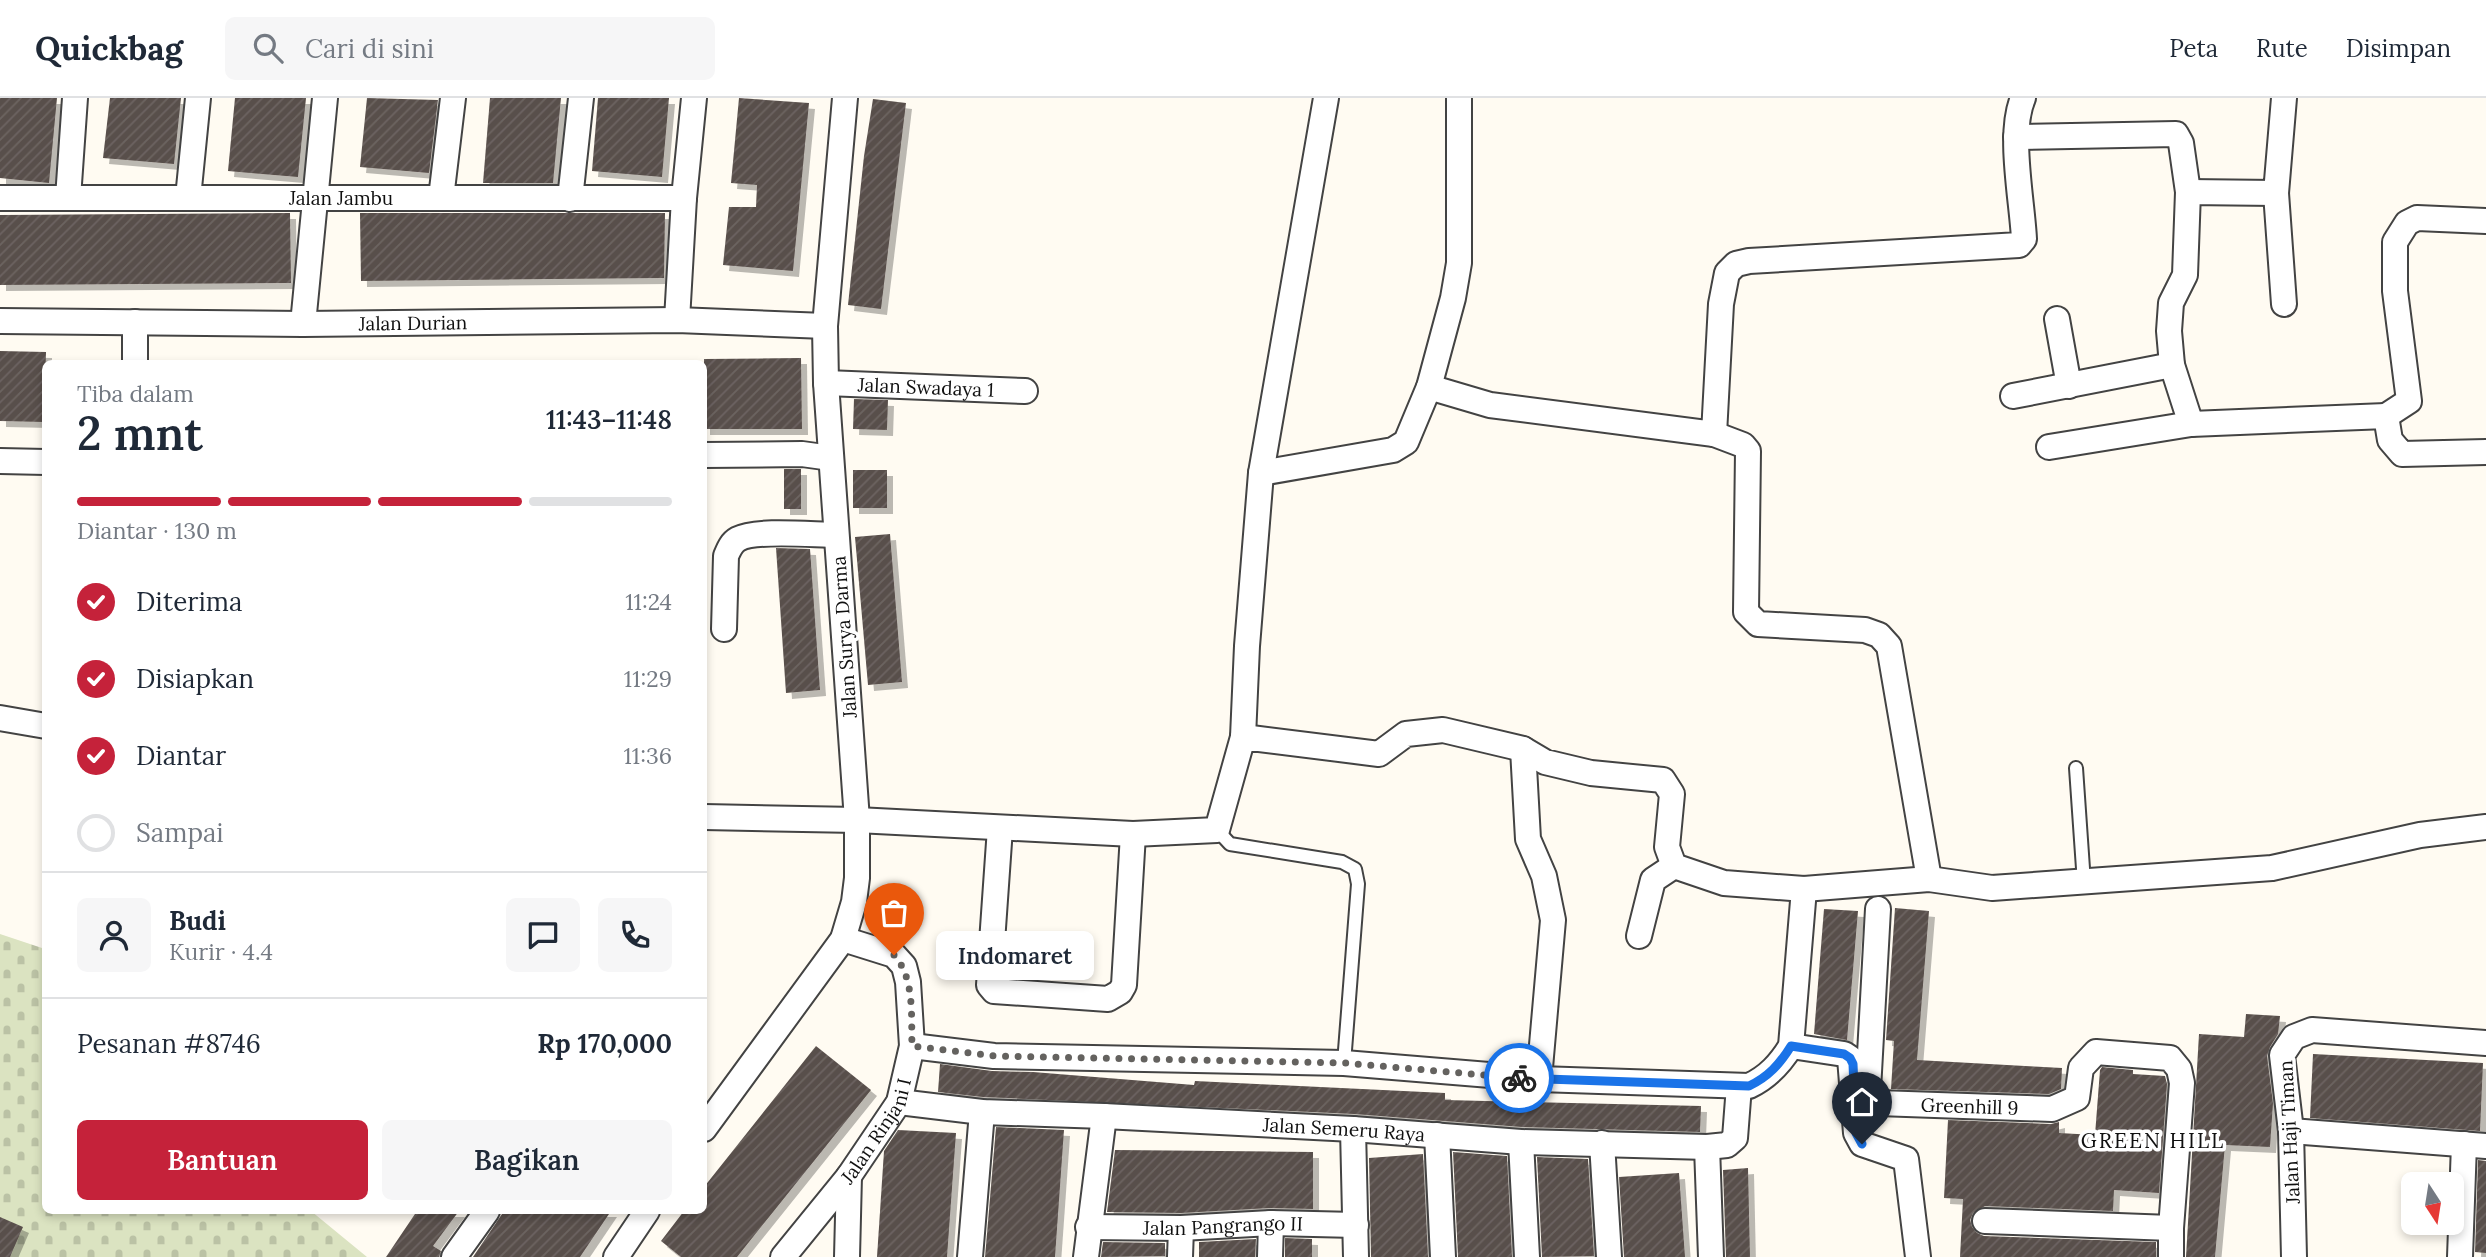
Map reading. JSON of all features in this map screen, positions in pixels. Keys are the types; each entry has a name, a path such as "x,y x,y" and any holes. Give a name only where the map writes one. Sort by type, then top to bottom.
{"street":[{"path":"68,198 75,98"},
{"path":"188,198 198,98"},
{"path":"303,324 325,98"},
{"path":"441,198 453,98"},
{"path":"570,198 581,98"},
{"path":"677,320 684,198 694,98"},
{"name":"Jalan Surya Darma","path":"707,1120 843,939 855,902 857,820 826,383 825,326 845,98"},
{"path":"707,817 857,820 1133,834 1217,830 1242,737 1261,473 1326,98"},
{"path":"1261,473 1401,447 1412,429 1429,387 1453,298 1459,262 1459,98"},
{"path":"1714,433 1721,304 1727,273 1736,264 1760,260 2019,245 2024,239 2016,137 2018,110 2023,98"},
{"path":"2284,98 2276,193 2284,304"},
{"path":"2016,137 2157,132 2176,134 2181,143 2188,191 2185,275 2171,303 2169,331 2172,365 2191,424"},
{"path":"2188,191 2276,193"},
{"name":"Jalan Jambu","path":"0,198 684,198"},
{"path":"2049,447 2191,424 2386,416 2409,401 2395,291 2395,242 2407,223 2417,218 2486,221"},
{"name":"Jalan Durian","path":"0,321 303,324 677,320 825,326"},
{"path":"2057,320 2069,386"},
{"path":"135,323 135,360"},
{"path":"2013,396 2172,365"},
{"name":"Jalan Swadaya 1","path":"826,383 1025,391"},
{"path":"1429,387 1490,405 1714,433 1743,445 1748,451 1746,612 1751,620 1758,624 1865,630 1879,635 1889,646 1929,880"},
{"path":"2386,416 2390,440 2402,454 2486,452"},
{"path":"707,456 802,454 831,458"},
{"path":"0,461 42,462"},
{"path":"724,629 726,556 737,539 755,534 836,535"},
{"path":"0,718 42,725"},
{"path":"1242,737 1380,754 1406,734 1443,730 1523,749 1545,762 1591,773 1663,780 1672,794 1667,847 1674,866"},
{"path":"1523,749 1528,839 1544,876 1553,920 1539,1079"},
{"path":"1674,866 1724,883 1804,889 1929,880 1992,888 2272,868 2420,835 2486,827"},
{"path":"1000,828 989,985 994,991 1108,999 1120,992 1125,985 1133,834"},
{"path":"1639,936 1653,880 1674,866"},
{"path":"912,1046 994,1056 1345,1063 1539,1079 1749,1086 1763,1079 1780,1063 1791,1046 1804,889"},
{"name":"Greenhill 9","path":"1878,909 1868,1090 1872,1099 1878,1103 2052,1109 2077,1098 2081,1068 2096,1052 2170,1058 2179,1069 2182,1083 2171,1228"},
{"name":"Jalan Rinjani I","path":"783,1257 849,1176 899,1102 912,1046 908,982 904,966 894,955 843,939"},
{"name":"Jalan Haji Timan","path":"2294,1257 2291,1131 2282,1055 2294,1037 2312,1030 2486,1043"},
{"path":"1791,1046 1844,1054 1850,1058 1856,1133 1862,1144 1906,1159 1918,1257"},
{"name":"Jalan Semeru Raya","path":"899,1102 982,1112 1353,1129 1521,1142 1707,1147 1727,1144 1735,1138 1739,1086"},
{"path":"970,1257 982,1112"},
{"path":"1086,1257 1104,1116"},
{"path":"1353,1129 1356,1257"},
{"path":"2291,1131 2475,1145 2460,1257"},
{"path":"1437,1135 1443,1257"},
{"path":"1521,1142 1527,1257"},
{"path":"1602,1143 1609,1257"},
{"path":"1707,1147 1711,1257"},
{"path":"847,1257 849,1176"},
{"path":"454,1257 485,1214"},
{"path":"616,1257 646,1214"},
{"path":"1985,1221 2171,1228 2171,1257"},
{"path":"1270,1257 1271,1223"},
{"name":"Jalan Pangrango II","path":"1088,1227 1181,1228 1271,1223 1356,1225"},
{"path":"1180,1257 1181,1228"}],"lane":[{"path":"2076,768 2084,883"},
{"path":"1217,830 1230,844 1342,862 1355,869 1358,884 1345,1063"}],"green space":[{"path":"0,934 42,948 42,1214 315,1214 367,1257 0,1257"}],"building":[{"path":"0,98 57,98 49,183 0,178"},
{"path":"110,98 181,98 174,164 103,158"},
{"path":"235,98 306,98 298,177 228,171"},
{"path":"367,98 438,100 429,173 360,167"},
{"path":"490,98 561,98 553,183 483,183"},
{"path":"598,98 669,98 662,177 592,171"},
{"path":"739,98 809,103 793,271 723,265 729,207 756,207 757,185 731,183"},
{"path":"873,99 906,103 881,309 848,305"},
{"path":"290,213 291,283 0,285 0,215"},
{"path":"360,213 665,213 664,278 361,281"},
{"path":"0,351 46,352 46,360 42,360 42,422 0,421"},
{"path":"801,358 802,429 707,429 707,360 704,359"},
{"path":"854,399 888,400 887,430 853,429"},
{"path":"784,469 801,469 801,509 784,509"},
{"path":"853,470 887,470 887,508 853,508"},
{"path":"890,534 902,682 868,685 855,537"},
{"path":"776,548 810,549 820,690 786,693"},
{"path":"1895,908 1929,911 1917,1060 2062,1068 2061,1089 2049,1094 1891,1089 1894,1041 1886,1040"},
{"path":"1824,909 1858,911 1847,1040 1814,1034"},
{"path":"2246,1014 2280,1016 2278,1034 2267,1056 2273,1103 2270,1147 2225,1145 2215,1257 2186,1257 2199,1034 2244,1037"},
{"path":"816,1046 871,1090 737,1257 681,1257 661,1241 682,1214 707,1214 707,1183"},
{"path":"2313,1054 2483,1063 2480,1131 2310,1118"},
{"path":"940,1064 992,1071 1194,1085 1195,1081 1445,1093 1445,1100 1701,1106 1700,1132 1522,1127 1354,1114 983,1097 938,1092"},
{"path":"2102,1067 2133,1070 2133,1074 2165,1076 2167,1084 2159,1193 2114,1190 2113,1211 1985,1206 1973,1213 1970,1220 1977,1233 1984,1236 2156,1242 2156,1257 1960,1257 1963,1199 1944,1198 1948,1120 2051,1124 2059,1122 2059,1133 2095,1135"},
{"path":"996,1127 1064,1130 1055,1257 985,1257"},
{"path":"898,1130 956,1133 947,1257 877,1257 884,1151"},
{"path":"1115,1150 1313,1152 1313,1209 1107,1212"},
{"path":"1453,1152 1507,1156 1512,1257 1458,1257"},
{"path":"1423,1154 1428,1257 1371,1257 1369,1158"},
{"path":"1537,1157 1588,1159 1594,1256 1542,1257"},
{"path":"2478,1160 2486,1161 2486,1253 2475,1252"},
{"path":"1748,1168 1750,1257 1726,1257 1723,1170"},
{"path":"1679,1173 1685,1257 1624,1257 1619,1177"},
{"path":"415,1214 457,1214 433,1246 441,1251 439,1257 386,1257"},
{"path":"502,1214 609,1214 580,1257 473,1257"},
{"path":"0,1217 23,1227 10,1257 0,1257"},
{"path":"1285,1238 1312,1239 1312,1257 1285,1257"},
{"path":"1256,1239 1255,1257 1199,1257 1199,1242"},
{"path":"1103,1242 1165,1243 1165,1256 1101,1257"}],"way so far":[{"path":"894,955 904,966 908,982 912,1046 994,1056 1345,1063 1519,1078"}],"place":[{"name":"Indomaret","path":"894,955"}],"district":[{"name":"GREEN HILL","path":"2153,1141"}],"route":[{"path":"1519,1078 1749,1086 1763,1079 1780,1063 1791,1046 1844,1054 1853,1064 1856,1133 1862,1144"}]}
